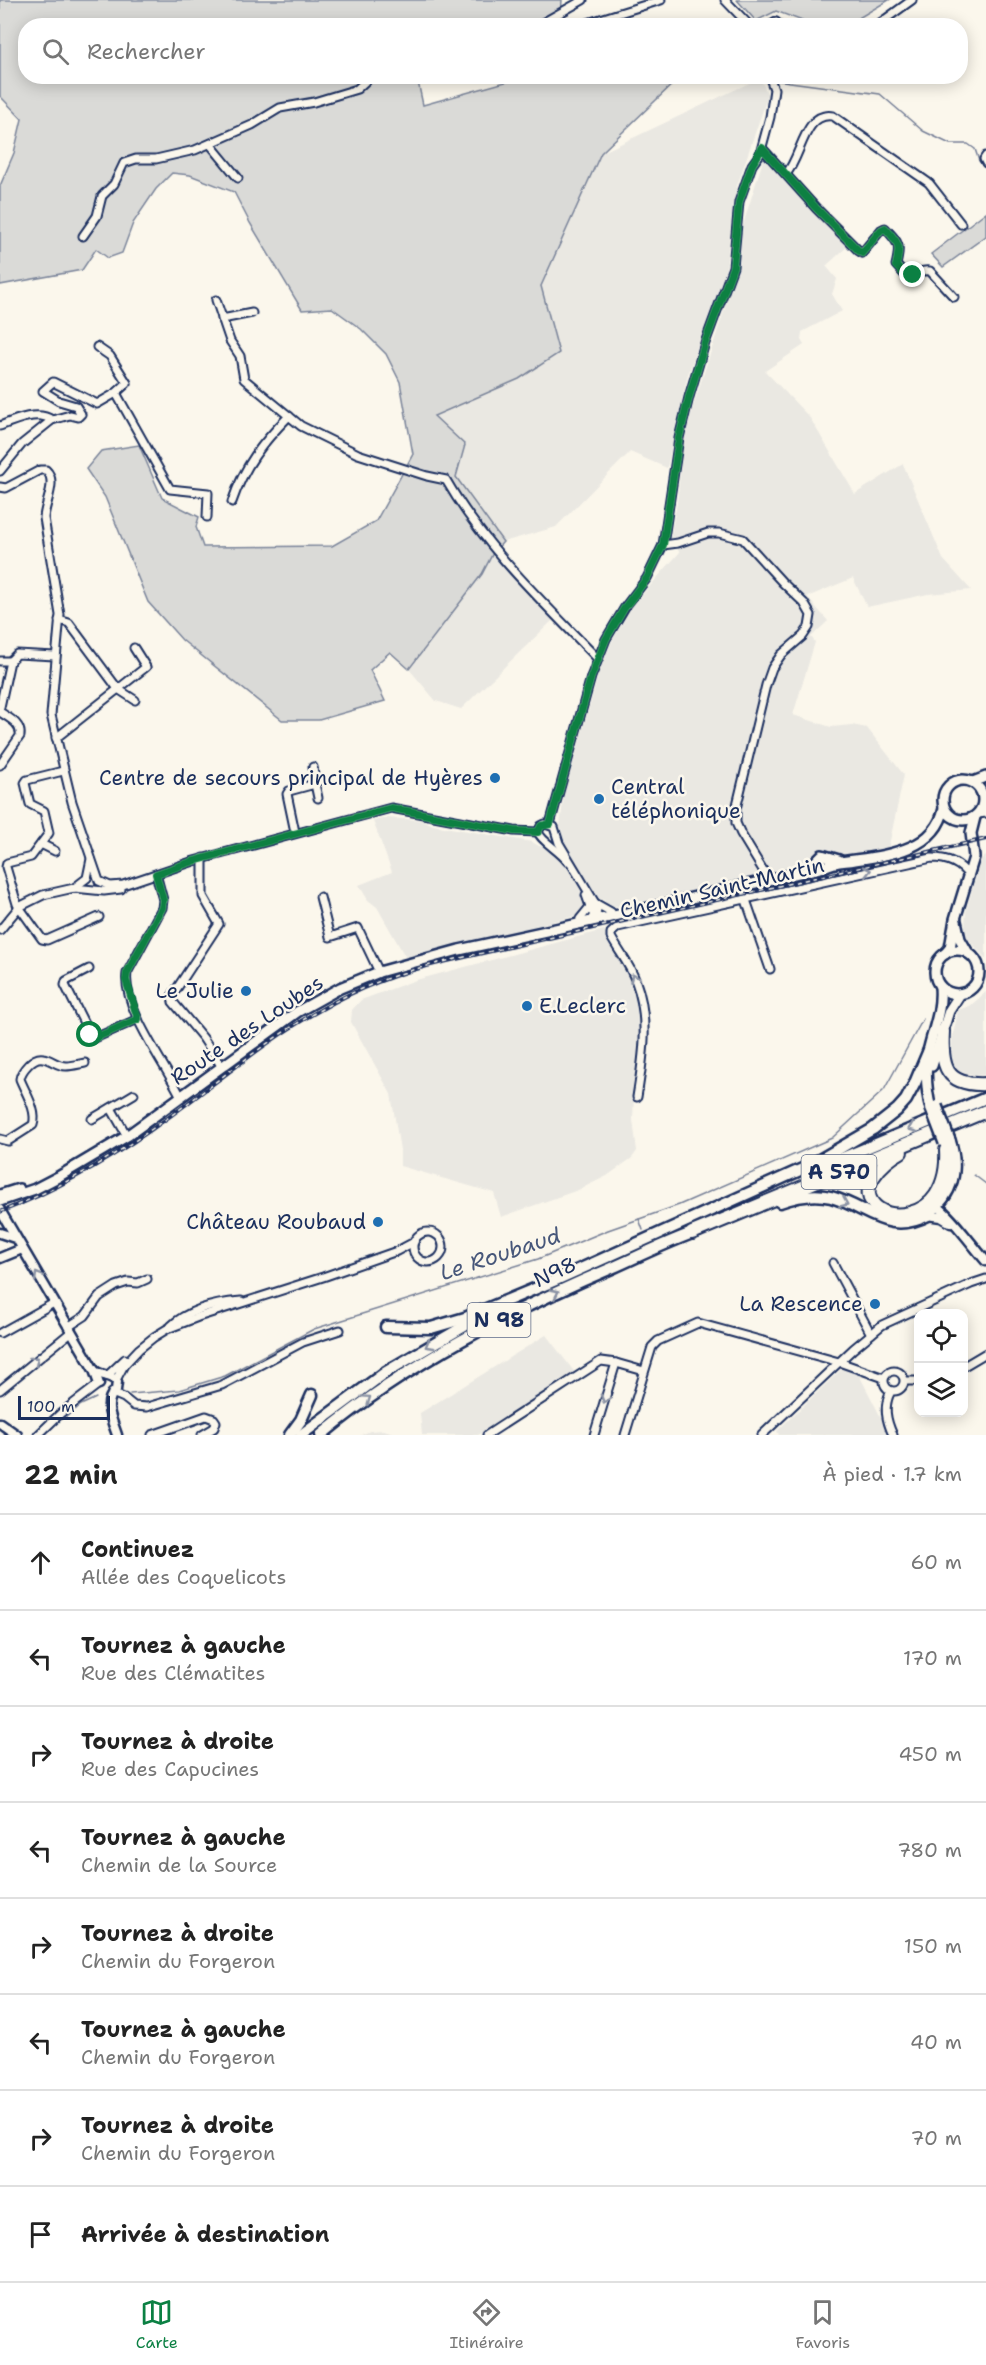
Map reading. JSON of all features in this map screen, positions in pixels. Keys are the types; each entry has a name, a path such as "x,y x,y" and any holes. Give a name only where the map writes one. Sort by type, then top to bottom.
{"highway":[{"path":"943,1031 943,1062 949,1074 962,1082 986,1084"},
{"path":"386,1327 440,1327 556,1280 809,1166 888,1118 906,1100 929,1050"},
{"path":"638,1243 986,1098"},
{"path":"938,1213 932,1206 918,1213 892,1214 875,1205 869,1194 876,1172 897,1155 986,1113"},
{"name":"A 570","path":"692,1233 986,1113"},
{"path":"908,1214 924,1206 936,1196 945,1172 947,1144"},
{"name":"N98","path":"321,1435 388,1385 464,1339 579,1282 692,1233 787,1199 813,1195 831,1197 882,1221 912,1222 938,1213"},
{"name":"N 98","path":"302,1435 360,1390 449,1334 556,1280"},
{"path":"290,1435 301,1420 312,1395"}],"main road":[{"path":"938,826 944,808 943,797 948,787 957,781 973,782 986,777"},
{"path":"960,994 950,993 940,987 935,970 940,958 950,948 974,857 971,833 985,798 973,782"},
{"path":"944,808 971,833"},
{"path":"958,820 968,820 980,815"},
{"name":"Route des Loubes","path":"592,914 624,912 806,871 823,862 863,859 911,848 925,840 938,826 958,820"},
{"name":"Route des Loubes","path":"2,1199 35,1189 127,1136 297,1012 340,988 379,972 526,934 592,914 624,912"},
{"path":"934,1108 933,1059 949,1011 960,994 975,986 979,975 977,962 968,953 960,939 956,919"},
{"path":"945,954 957,950 968,953"},
{"path":"938,1213 953,1183 956,1167 926,1081 929,1050 939,1017 940,987"},
{"path":"938,1213 937,1203 949,1173 947,1144"}],"street":[{"path":"551,18 583,0"},
{"path":"604,18 661,0"},
{"path":"725,0 742,18"},
{"path":"887,18 912,0"},
{"path":"83,236 97,216 102,196 114,184 124,164 136,159 156,159 195,150 280,108 314,102 357,89 362,84"},
{"path":"550,824 598,659 615,623 647,578 663,545 679,438 705,343 733,267 739,202 752,165 762,148 774,89 772,84"},
{"path":"786,174 794,165 812,123 821,117 833,116 929,183 961,224"},
{"path":"210,144 238,178"},
{"path":"762,148 859,251 862,253 885,228 897,240 900,249 896,266 906,276 925,270 930,271 954,297"},
{"path":"986,156 984,159 986,163"},
{"path":"216,300 230,341 240,356 244,379 301,426 358,454 446,480 501,557 598,659"},
{"path":"222,319 252,313"},
{"path":"0,471 22,444 52,420 70,415 78,417 81,414 76,406 43,391 53,382 97,404 116,393 127,383 110,356 97,347"},
{"path":"116,393 170,489 208,493 207,517"},
{"path":"0,426 44,415 52,420"},
{"path":"232,502 239,480 250,460 289,416"},
{"path":"0,489 40,470 46,470 51,475 52,482 45,505 44,518 59,620 51,715 63,771 99,886 89,884"},
{"path":"663,545 720,532 742,539 804,603 811,615 809,627 803,636 781,655 772,668 737,801 736,823 769,880"},
{"path":"59,620 69,623 118,689 135,700"},
{"path":"56,738 146,667 134,648"},
{"path":"0,707 3,683 10,661 17,654 55,656"},
{"path":"0,661 10,661"},
{"path":"0,712 21,730 20,736 0,765"},
{"path":"313,766 318,798"},
{"path":"63,771 27,780 25,783 30,804 44,812 49,833 31,857 8,863 3,867 19,907 42,939 47,940 99,917"},
{"path":"295,832 287,794 289,791 315,784"},
{"path":"89,884 91,876 110,886 119,886 203,858 391,808 514,831 538,832"},
{"path":"538,832 541,826 550,824"},
{"path":"550,824 556,832 592,914"},
{"path":"538,832 541,838 554,846 566,859 588,900 592,914"},
{"path":"545,841 552,839 556,832"},
{"path":"40,844 55,851"},
{"path":"203,858 203,896 219,924 172,996 173,1002 203,1038 222,1067"},
{"name":"Chemin Saint-Martin","path":"637,1097 645,1041 642,1003 637,983 611,937 613,930 618,927 932,858 954,862 969,876"},
{"path":"89,884 91,859"},
{"path":"156,874 163,900 162,908 127,973 126,980 138,1019 181,1097"},
{"path":"0,930 19,907 43,895 89,884 124,888 148,877"},
{"path":"320,897 330,937 358,928 379,972"},
{"path":"746,900 770,969"},
{"path":"89,969 66,981 65,985 90,1035 95,1038 138,1019"},
{"path":"0,1139 8,1141 33,1125 34,1122 35,1115 20,1079 23,1069 38,1058 67,1066 85,1063"},
{"path":"92,1119 134,1094"},
{"path":"111,1108 127,1136"},
{"path":"2,1199 1,1212 102,1380 103,1393 124,1398 134,1406 142,1408 209,1389 238,1377 303,1342 340,1330"},
{"path":"938,1213 954,1225 986,1261"},
{"path":"0,1233 15,1238"},
{"path":"117,1435 108,1404 111,1394 124,1365 154,1337 167,1329 397,1251 414,1242 422,1234 430,1233 438,1236 442,1243 441,1252 433,1261 424,1261 406,1251 397,1251"},
{"path":"414,1242 413,1250 417,1257"},
{"path":"0,1258 22,1249"},
{"path":"833,1263 871,1334"},
{"path":"0,1390 85,1316 99,1297 116,1286 128,1282 138,1283 147,1279"},
{"path":"762,1435 853,1349 882,1325 986,1279"},
{"path":"0,1333 54,1303"},
{"path":"625,1435 654,1343 698,1323 839,1362 884,1378"},
{"path":"38,1435 126,1358 140,1349"},
{"path":"968,1363 986,1353"},
{"path":"487,1435 601,1361 644,1371"},
{"path":"594,1435 616,1363"},
{"path":"897,1371 903,1376 904,1381 901,1389 891,1391 885,1386 884,1378 888,1372 897,1371"},
{"path":"102,1380 116,1382"},
{"path":"904,1381 914,1381"},
{"path":"116,1382 124,1398"},
{"path":"891,1391 886,1408 888,1423 893,1435"},
{"path":"154,1435 206,1416 214,1419 216,1422 214,1428 202,1435"},
{"path":"0,1424 17,1435"}],"shaded area":[{"path":"0,0 562,0 561,18 18,18 18,84 418,84 423,105 498,84 673,84 601,153 541,286 559,353 519,379 434,416 465,445 456,477 503,542 493,553 482,574 409,669 390,652 370,670 385,701 319,720 282,720 182,640 148,602 105,497 86,469 101,451 139,445 162,498 199,517 196,527 203,547 332,546 376,521 413,454 400,382 386,354 361,329 332,308 302,310 234,192 190,175 172,173 156,189 133,223 122,253 108,258 96,249 82,270 0,285 0,186 14,153 22,119 0,96"},
{"path":"737,0 889,0 859,18 794,18 776,11 762,18 753,18"},
{"path":"747,84 763,84 768,95 736,189 725,278 688,374 667,468 630,452 556,527 503,542 456,477 433,416 519,379 559,353 541,286 601,153"},
{"path":"764,157 849,245 826,266 837,279 832,294 842,311 802,332 801,340 804,345 765,371 810,418 855,494 903,464 943,559 971,590 928,594 867,607 853,578 807,597 828,621 811,637 815,642 793,715 831,727 852,725 867,728 904,775 888,850 624,907 608,905 603,899 592,912 406,958 377,907 368,900 359,885 392,872 373,821 386,818 423,820 433,825 532,842 539,846 550,847 564,840 560,826 564,794 600,669 613,639 634,604 680,552 670,538 677,503 684,434 735,277 742,228"},
{"path":"986,212 986,236 943,267 931,254"},
{"path":"493,553 553,620 461,709 436,701 409,669 482,574"},
{"path":"986,856 986,959 968,939 965,927 966,911 981,859"},
{"path":"604,930 637,993 642,1049 634,1094 633,1120 637,1151 632,1158 607,1176 578,1190 501,1217 494,1193 400,1166 400,1150 391,1094 351,1022 352,1010 361,1000 416,980"},
{"path":"986,992 986,1075 976,1076 959,1071 953,1064 951,1046 958,1010 970,1006"},
{"path":"546,1335 576,1374 478,1435 422,1435 420,1413"},
{"path":"848,1363 855,1367 890,1435 779,1435 777,1431"},
{"path":"384,1430 399,1435 361,1435 370,1431"}],"waterway":[{"path":"805,84 880,94 923,131 950,144 968,144 975,149 979,161 986,168"},
{"name":"Le Roubaud","path":"130,1394 179,1390 225,1376 314,1329 538,1259 608,1230 679,1205 832,1138 884,1090 923,1019"},
{"name":"Le Roubaud","path":"974,1175 986,1184"},
{"path":"639,1219 643,1230"},
{"name":"Le Roubaud","path":"65,1418 81,1405 96,1398"}],"railway":[{"path":"0,1212 40,1195 116,1153 194,1099 276,1037 335,1002 380,981 443,962 986,839"}],"place":[{"name":"Centre de secours principal de Hyères","path":"495,778"},
{"name":"Central téléphonique","path":"599,799"},
{"name":"Le Julie","path":"246,991"},
{"name":"E.Leclerc","path":"527,1006"},
{"name":"Château Roubaud","path":"378,1222"},
{"name":"La Rescence","path":"875,1304"}],"route":[{"path":"90,1035 95,1038 138,1019 126,980 127,973 162,908 163,900 156,874 194,861 380,809 401,809 514,831 538,832 541,826 550,824 591,677 606,639 625,607 647,578 663,545 679,438 689,397 705,343 733,267 739,202 752,165 762,148 816,208 862,253 885,228 899,245 896,266 906,276 913,275"}]}
